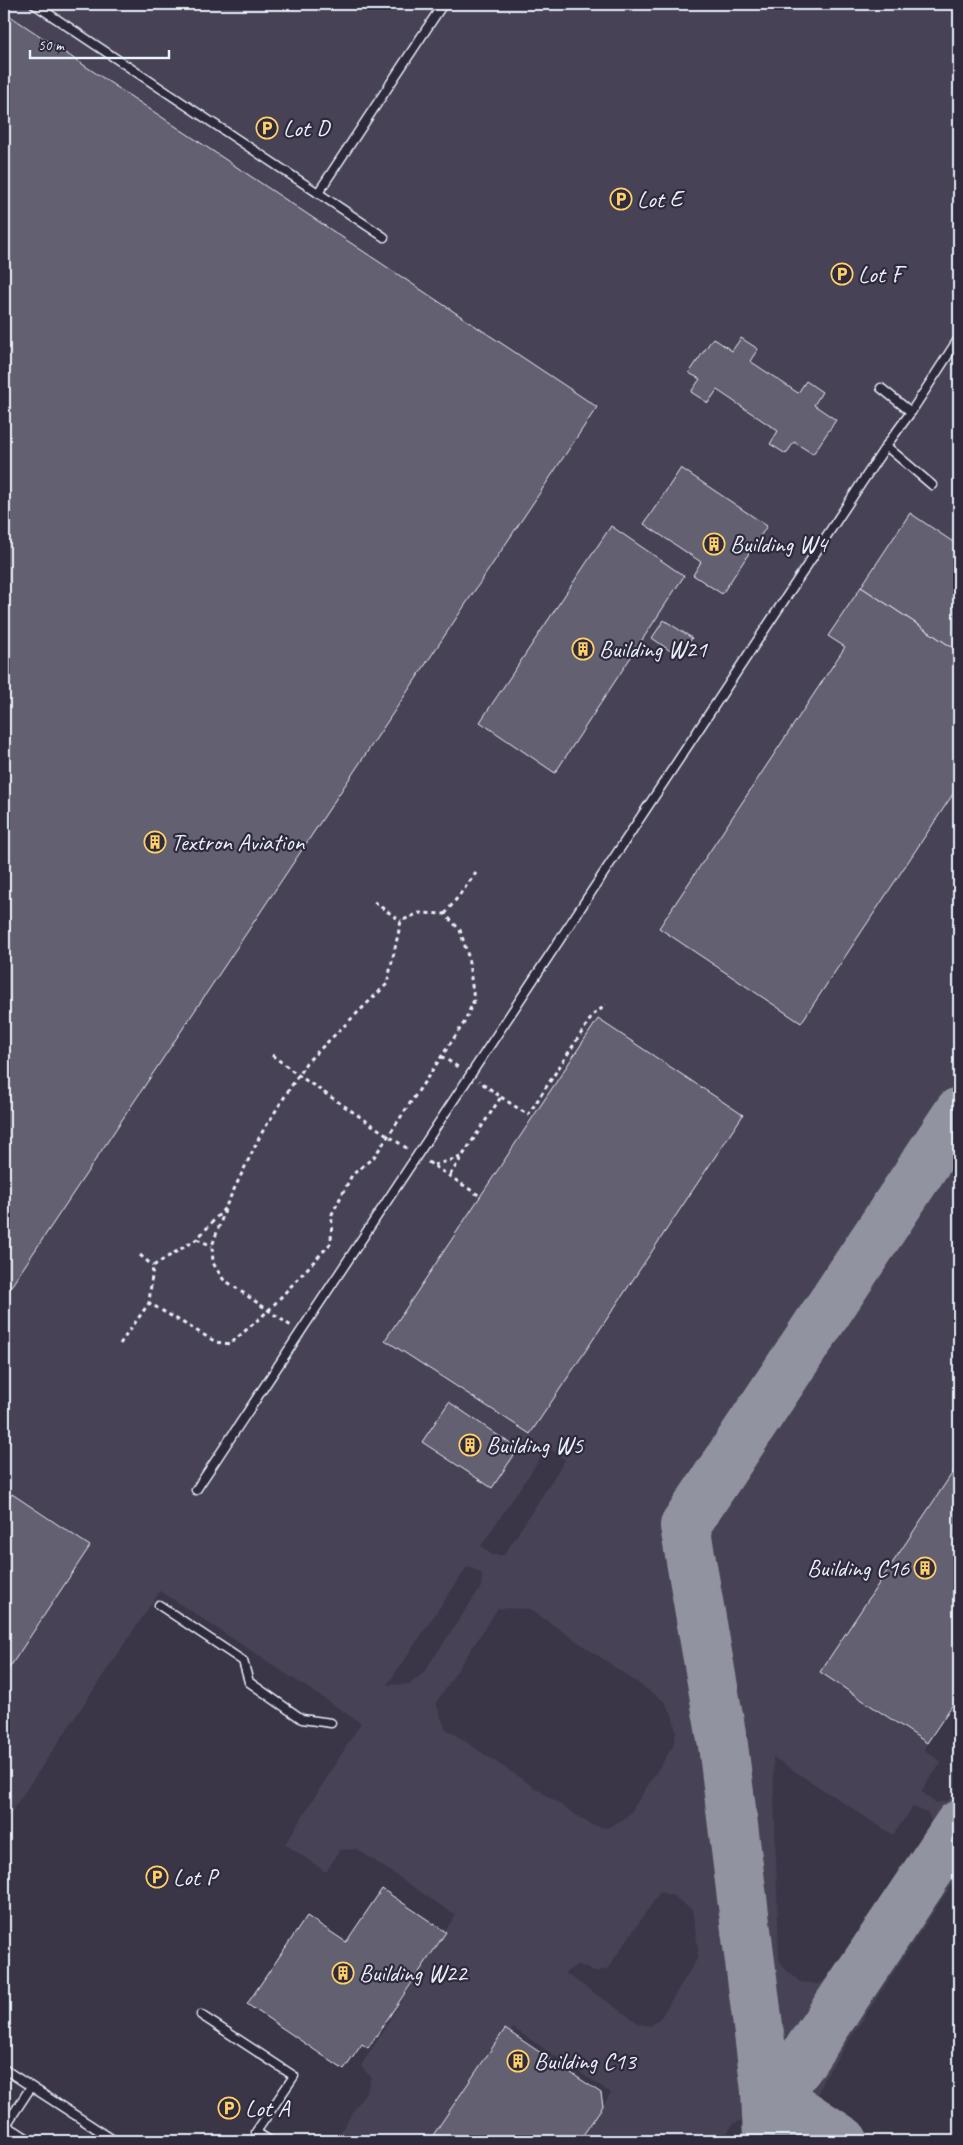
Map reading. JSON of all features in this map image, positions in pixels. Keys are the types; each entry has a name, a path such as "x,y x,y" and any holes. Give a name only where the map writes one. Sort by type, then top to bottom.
{"lane":[{"path":"34,4 384,237"},
{"path":"318,193 443,4"},
{"path":"196,1490 959,338"},
{"path":"881,388 911,412"},
{"path":"886,446 932,485"},
{"path":"159,1605 243,1661 249,1682 302,1720 331,1723"},
{"path":"201,2015 294,2076 256,2132 270,2141"},
{"path":"4,2070 115,2141"},
{"path":"31,2087 5,2124 31,2141"},
{"path":"12,2141 17,2132"}],"path":[{"path":"445,914 476,873"},
{"path":"374,902 401,921"},
{"path":"149,1303 216,1342 230,1344 268,1311 331,1243 332,1214 352,1175 374,1157 464,1023 474,1000 468,956 460,930 445,914 419,913 401,921"},
{"path":"296,1329 223,1279 213,1263 212,1246 225,1208 261,1134 306,1063 387,984 401,921"},
{"path":"441,1056 528,1115 594,1015 606,1005"},
{"path":"272,1055 298,1075 480,1196"},
{"path":"450,1175 502,1097"},
{"path":"433,1165 462,1157"},
{"path":"153,1266 197,1239 225,1208"},
{"path":"197,1239 212,1246"},
{"path":"140,1255 153,1266"},
{"path":"120,1344 149,1303 153,1266"}],"shaded area":[{"path":"4,4 959,4 959,1463 820,1672 927,1743 924,1750 942,1762 921,1791 936,1803 948,1801 959,1785 959,1873 823,2080 817,2096 826,2107 876,2141 819,2141 812,2137 801,2141 777,2141 745,2119 733,2124 722,2141 579,2141 611,2093 513,2028 434,2141 346,2141 338,2136 368,2088 371,2077 361,2066 455,1915 357,1849 340,1850 326,1872 285,1844 361,1723 160,1591 4,1823","holes":["548,1447 565,1460 504,1555 492,1555 481,1546","468,1566 482,1574 481,1587 424,1672 410,1684 387,1685","498,1608 530,1609 664,1701 672,1714 676,1731 673,1746 631,1812 623,1820 607,1828 591,1825 445,1728 436,1703","773,1757 893,1835 913,1807 928,1813 932,1825 830,1976 819,1984 800,1982 784,1968 779,1958","660,1892 673,1896 692,1910 698,1949 697,1959 661,2017 651,2026 640,2024 565,1973 578,1964 594,1972 607,1969"]}],"building":[{"name":"Textron Aviation","path":"4,12 597,407 4,1297"},
{"path":"713,338 732,351 741,338 758,349 750,361 798,393 806,381 822,392 814,405 836,420 813,454 794,442 786,454 770,444 778,431 717,390 708,403 691,392 700,379 689,373"},
{"name":"Building W4","path":"681,468 767,526 722,594 693,575 701,562 644,524"},
{"path":"910,513 959,546 959,652 861,587"},
{"name":"Building W21","path":"611,526 684,576 555,773 480,722"},
{"path":"861,587 959,652 959,785 801,1023 659,928 845,647 828,636"},
{"path":"664,620 692,638 679,657 652,638"},
{"path":"598,1019 743,1115 530,1434 385,1340"},
{"name":"Building W5","path":"449,1402 518,1449 492,1488 422,1442"},
{"name":"Building C16","path":"959,1463 959,1695 927,1743 820,1672"},
{"path":"12,1494 90,1546 4,1676 4,1506"},
{"name":"Building W22","path":"382,1889 446,1932 368,2048 362,2044 344,2070 247,2004 307,1916 346,1942"},
{"name":"Building C13","path":"505,2029 601,2093 603,2106 579,2141 429,2141"}],"taxiway":[{"path":"768,2141 766,2090 723,1745 685,1526 959,1112"},
{"path":"843,2141 766,2090 797,2068 959,1825"}],"place":[{"name":"Lot D","path":"267,128"},
{"name":"Lot E","path":"621,199"},
{"name":"Lot F","path":"842,274"},
{"name":"Building W4","path":"714,544"},
{"name":"Building W21","path":"583,649"},
{"name":"Textron Aviation","path":"155,842"},
{"name":"Building W5","path":"470,1445"},
{"name":"Building C16","path":"925,1568"},
{"name":"Lot P","path":"157,1877"},
{"name":"Building W22","path":"343,1973"},
{"name":"Building C13","path":"518,2061"},
{"name":"Lot A","path":"229,2108"}]}
